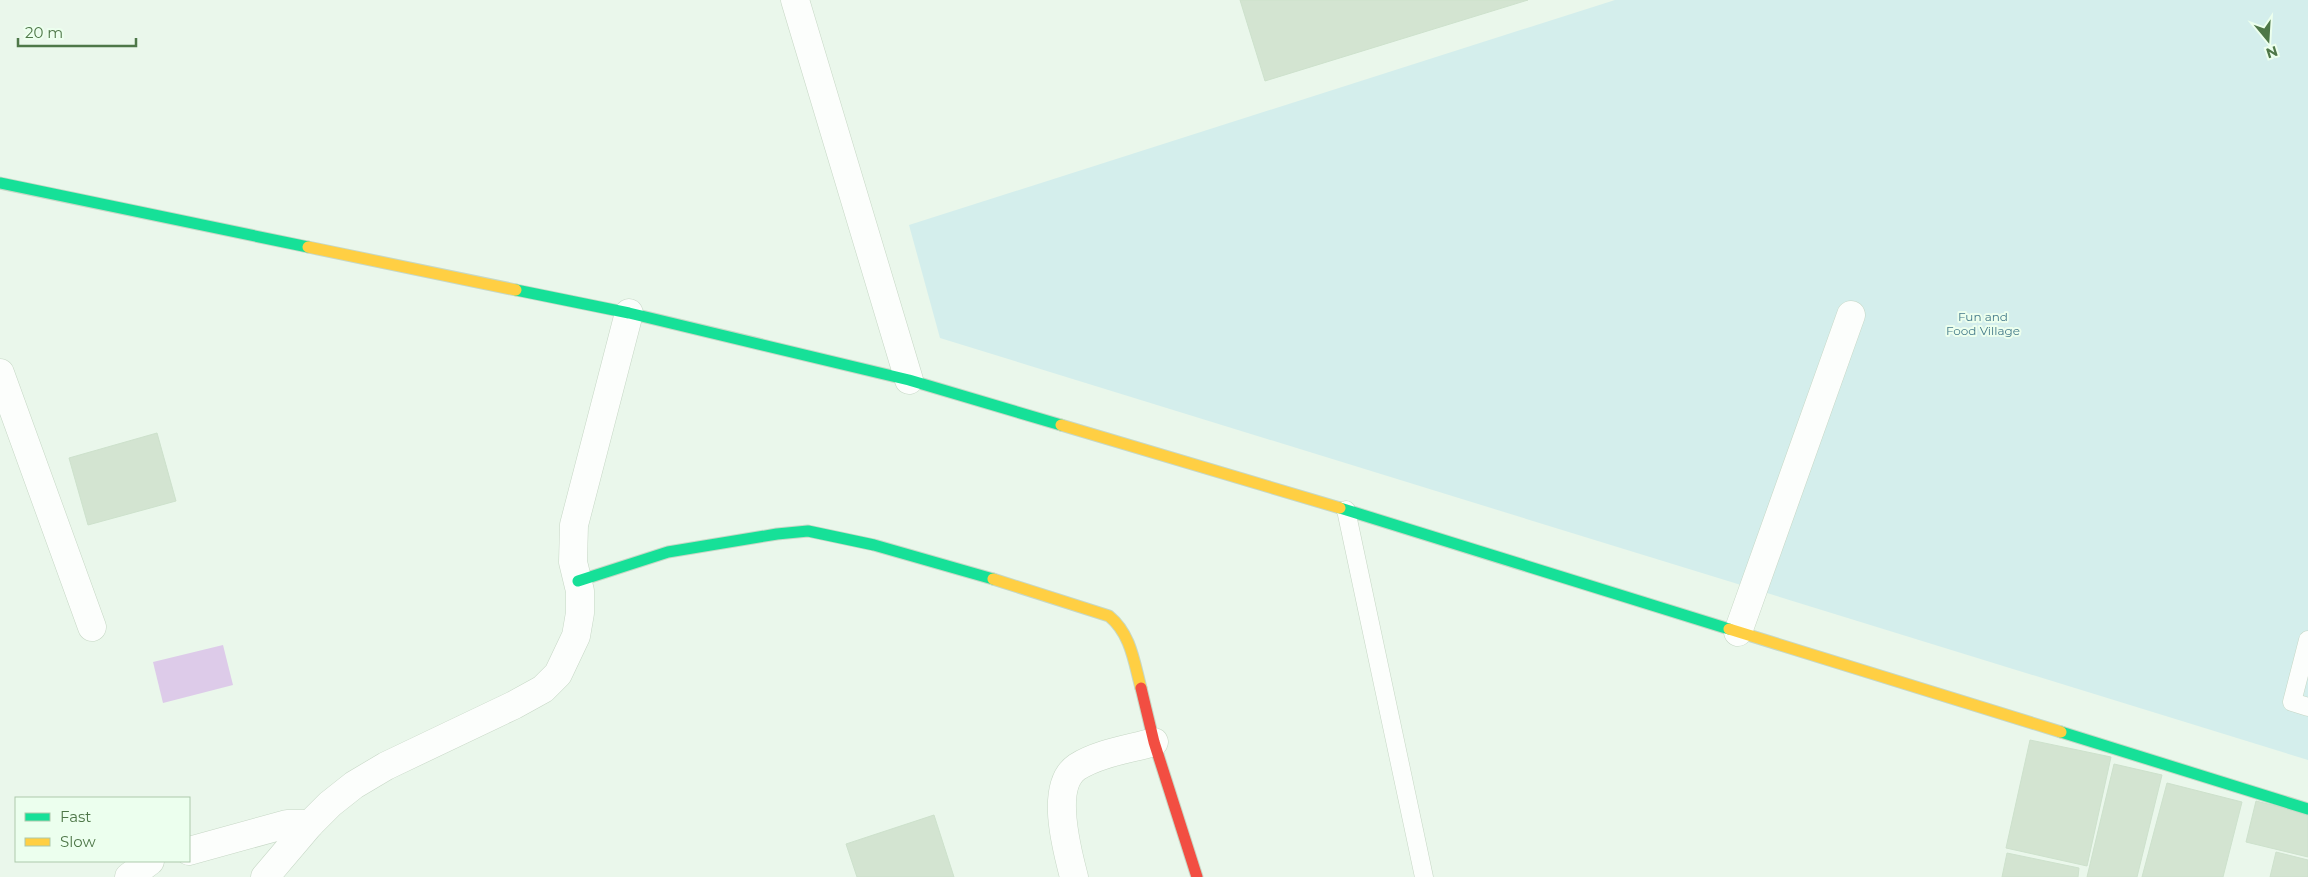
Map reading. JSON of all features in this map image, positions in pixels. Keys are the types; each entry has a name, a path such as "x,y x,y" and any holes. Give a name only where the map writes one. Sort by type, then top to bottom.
{"street":[{"path":"795,0 909,380"},
{"path":"0,183 629,313 909,380 1346,510 2308,809"},
{"path":"265,877 310,824 330,804 354,785 386,766 514,705 543,689 558,674 576,636 580,613 578,582 573,562 574,525 629,313"},
{"path":"1738,632 1851,315"},
{"path":"0,373 92,627"},
{"path":"578,582 668,552 777,534 808,531 892,550 1043,594 1109,616 1120,625 1130,645 1154,742 1197,877"},
{"path":"1074,877 1068,856 1061,803 1067,778 1076,768 1095,760 1154,742"},
{"path":"190,851 287,824 310,824"},
{"path":"129,877 149,862"}],"lane":[{"path":"1346,510 1424,877"},
{"path":"2308,640 2292,702 2308,707"}],"green space":[{"name":"Fun and Food Village","path":"1615,0 2308,0 2308,760 940,338 909,225"}],"shaded area":[{"path":"223,645 233,685 163,703 153,662"}],"building":[{"path":"1240,0 1528,0 1265,81"},
{"path":"157,433 176,501 88,525 69,458"},
{"path":"2030,740 2111,757 2087,866 2006,848"},
{"path":"2114,764 2162,775 2137,877 2087,877"},
{"path":"2167,783 2242,802 2223,877 2142,877"},
{"path":"2256,801 2308,814 2308,857 2246,842"},
{"path":"934,815 954,877 857,877 846,844"},
{"path":"2276,852 2308,860 2308,877 2270,877"},
{"path":"2007,853 2079,868 2078,877 2002,877"}],"traffic: fast":[{"path":"0,183 308,247"},
{"path":"516,290 629,313 909,380 1061,425"},
{"path":"1340,508 1729,629"},
{"path":"578,581 668,552 777,534 808,531 874,545 993,579"},
{"path":"2061,732 2308,809"}],"traffic: slow":[{"path":"308,247 516,290"},
{"path":"1061,425 1340,508"},
{"path":"993,579 1109,616 1127,640 1141,688"},
{"path":"1729,629 2061,732"}],"traffic: jam":[{"path":"1141,688 1154,742 1197,877"}]}
